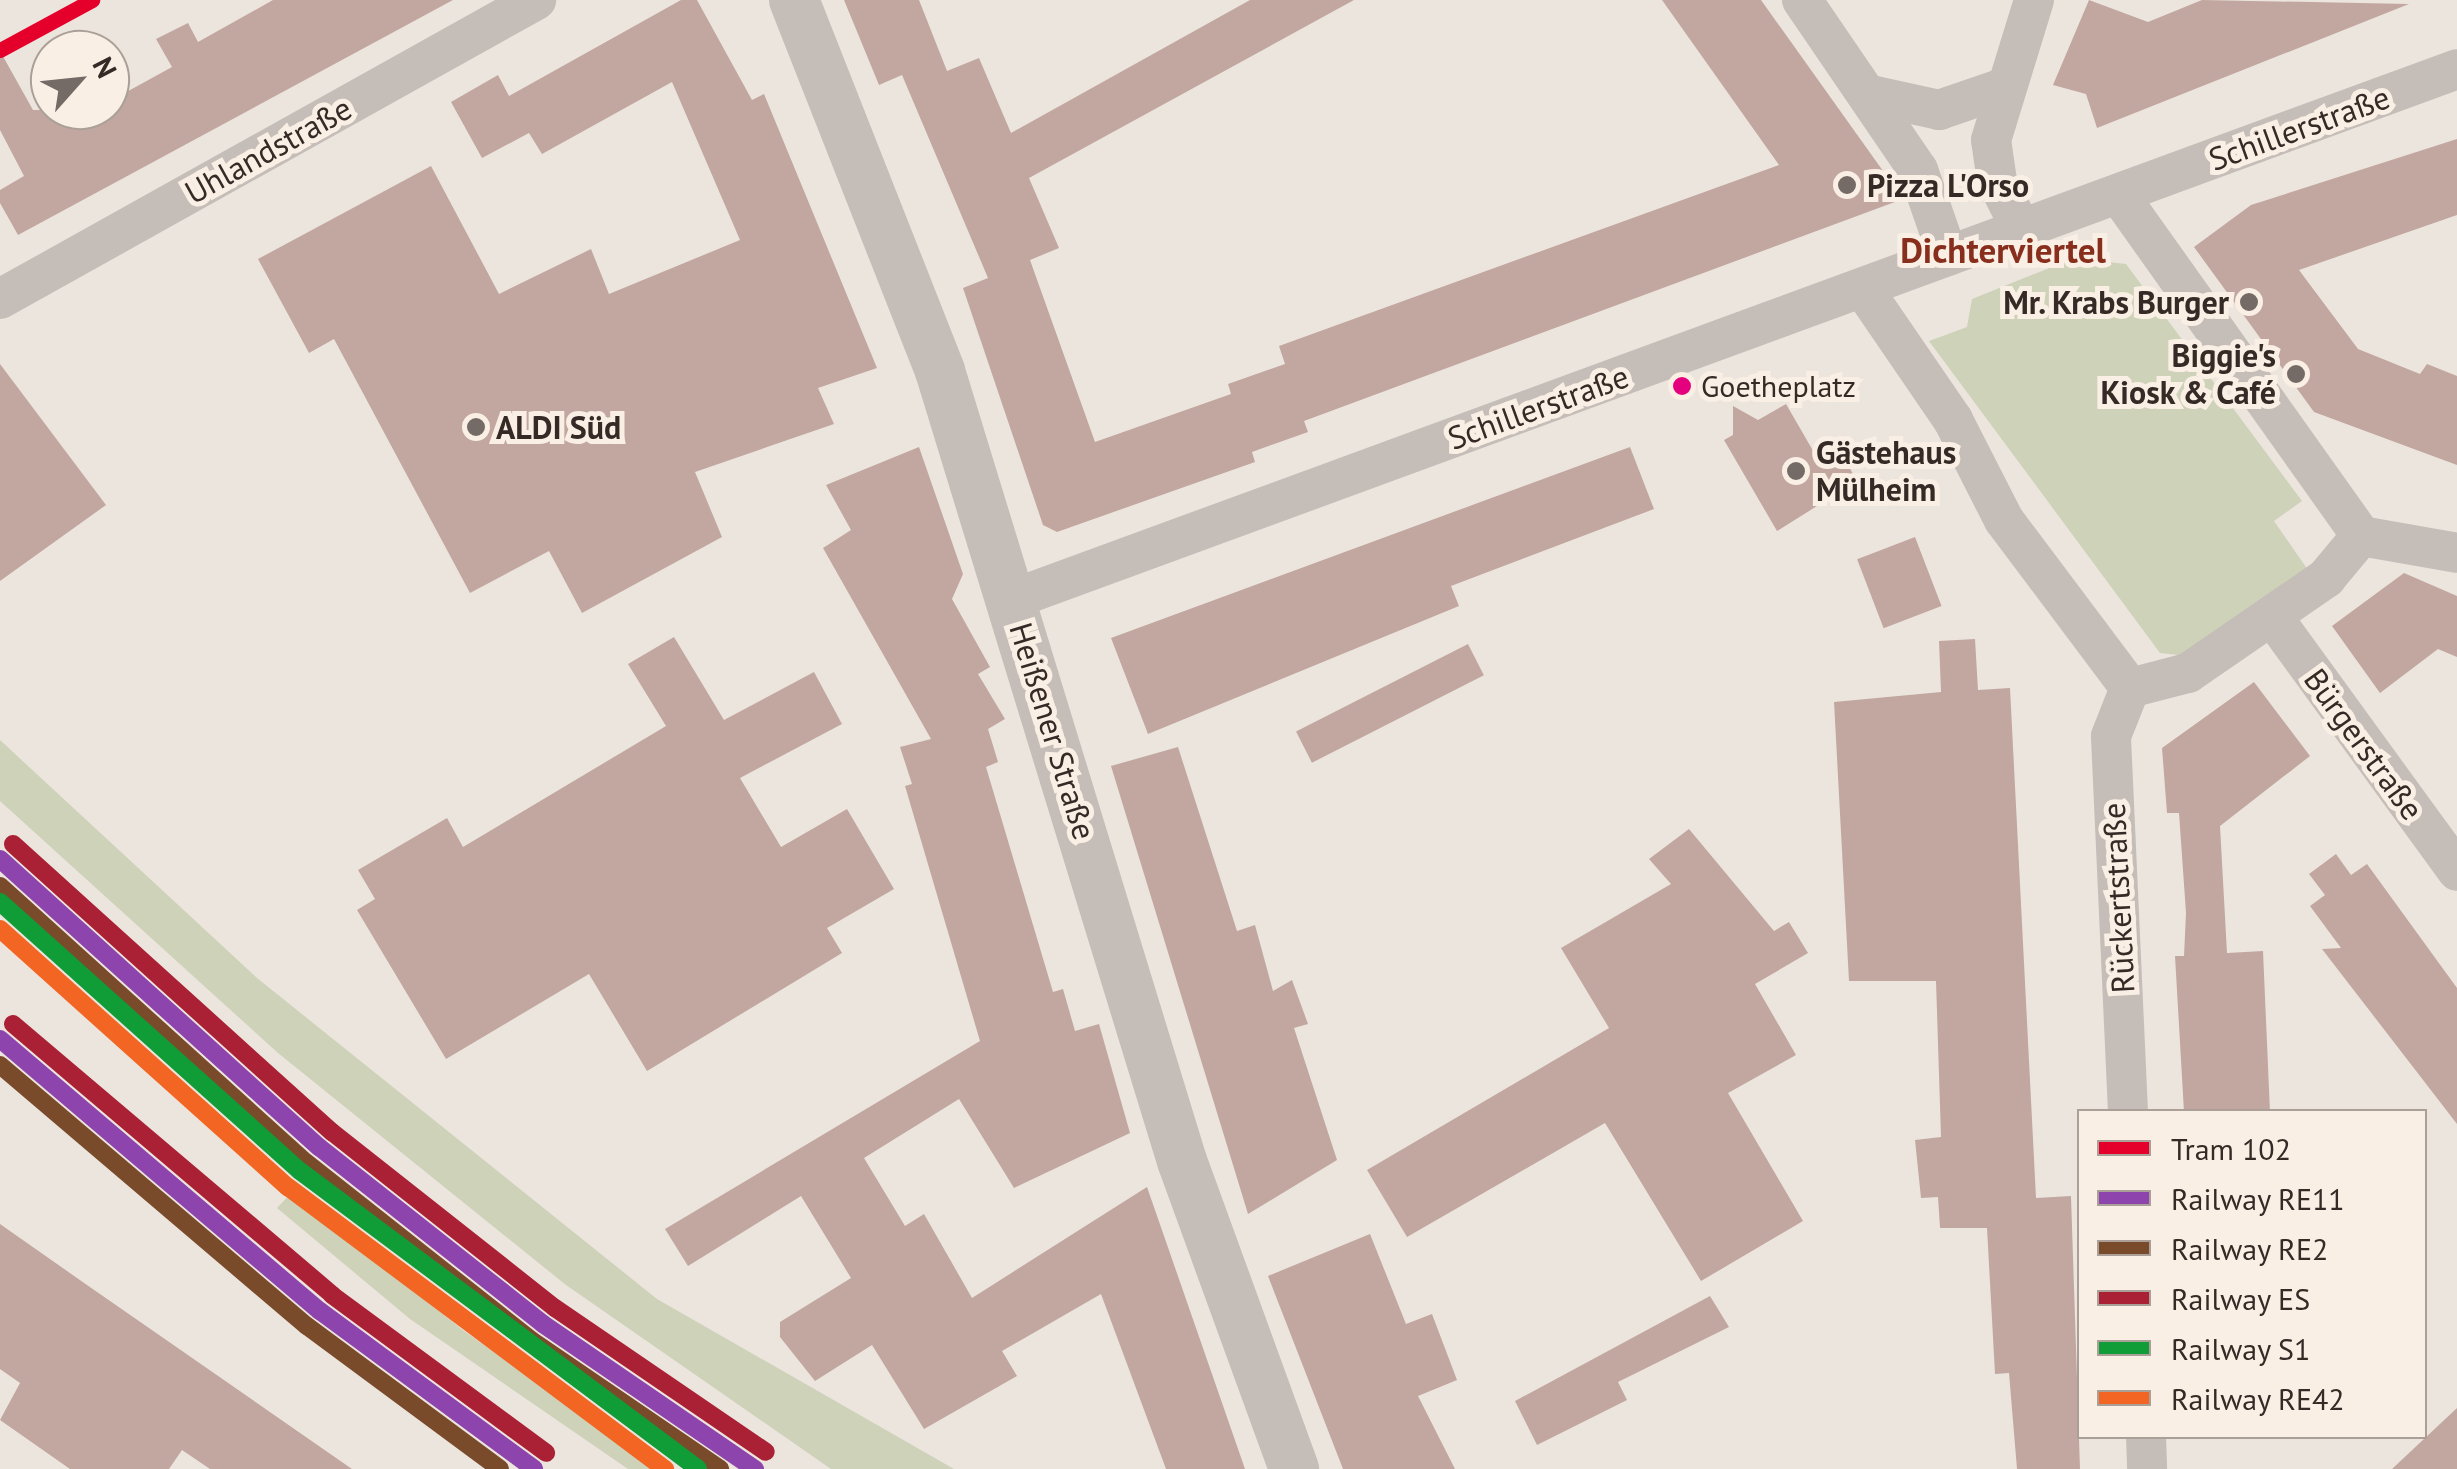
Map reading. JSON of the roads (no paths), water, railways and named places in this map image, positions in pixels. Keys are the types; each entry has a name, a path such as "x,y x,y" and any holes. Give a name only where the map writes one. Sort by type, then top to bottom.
{"street":[{"name":"Uhlandstraße","path":"0,299 536,0"},
{"name":"Heißener Straße","path":"794,0 940,371 1013,598 1182,1161 1294,1469"},
{"path":"1802,0 1871,95 1918,170 1948,256"},
{"path":"2021,230 1997,181 1991,140 2034,0"},
{"name":"Schillerstraße","path":"1013,598 1864,290 2457,69"},
{"path":"1871,95 1939,110 2006,87"},
{"path":"2119,195 2361,536 2457,553"},
{"path":"1864,290 1953,420 2004,520 2130,688 2188,672 2326,578 2361,536"},
{"name":"Bürgerstraße","path":"2272,616 2457,871"},
{"name":"Rückertstraße","path":"2128,1109 2111,736 2130,688"},
{"path":"2146,1439 2148,1469"}],"tram line":[{"name":"102","path":"0,50 92,0"}],"rail line":[{"name":"ES","path":"13,844 332,1132 555,1308 766,1452"},
{"name":"RE11","path":"0,859 319,1147 543,1324 755,1469"},
{"name":"RE2","path":"0,886 307,1163 531,1340 720,1469"},
{"name":"S1","path":"0,902 300,1171 698,1469"},
{"name":"RE42","path":"0,929 288,1187 665,1469"},
{"name":"ES","path":"13,1024 332,1295 546,1453"},
{"name":"RE11","path":"0,1039 320,1311 534,1469"},
{"name":"RE2","path":"0,1065 307,1326 500,1469"}],"place":[{"name":"Pizza L'Orso","path":"1847,185"},
{"name":"Mr. Krabs Burger","path":"2249,302"},
{"name":"Biggie's Kiosk & Café","path":"2296,374"},
{"name":"Goetheplatz","path":"1682,386"},
{"name":"ALDI Süd","path":"476,427"},
{"name":"Gästehaus Mülheim","path":"1796,471"}],"district":[{"name":"Dichterviertel","path":"2003,250"}]}
